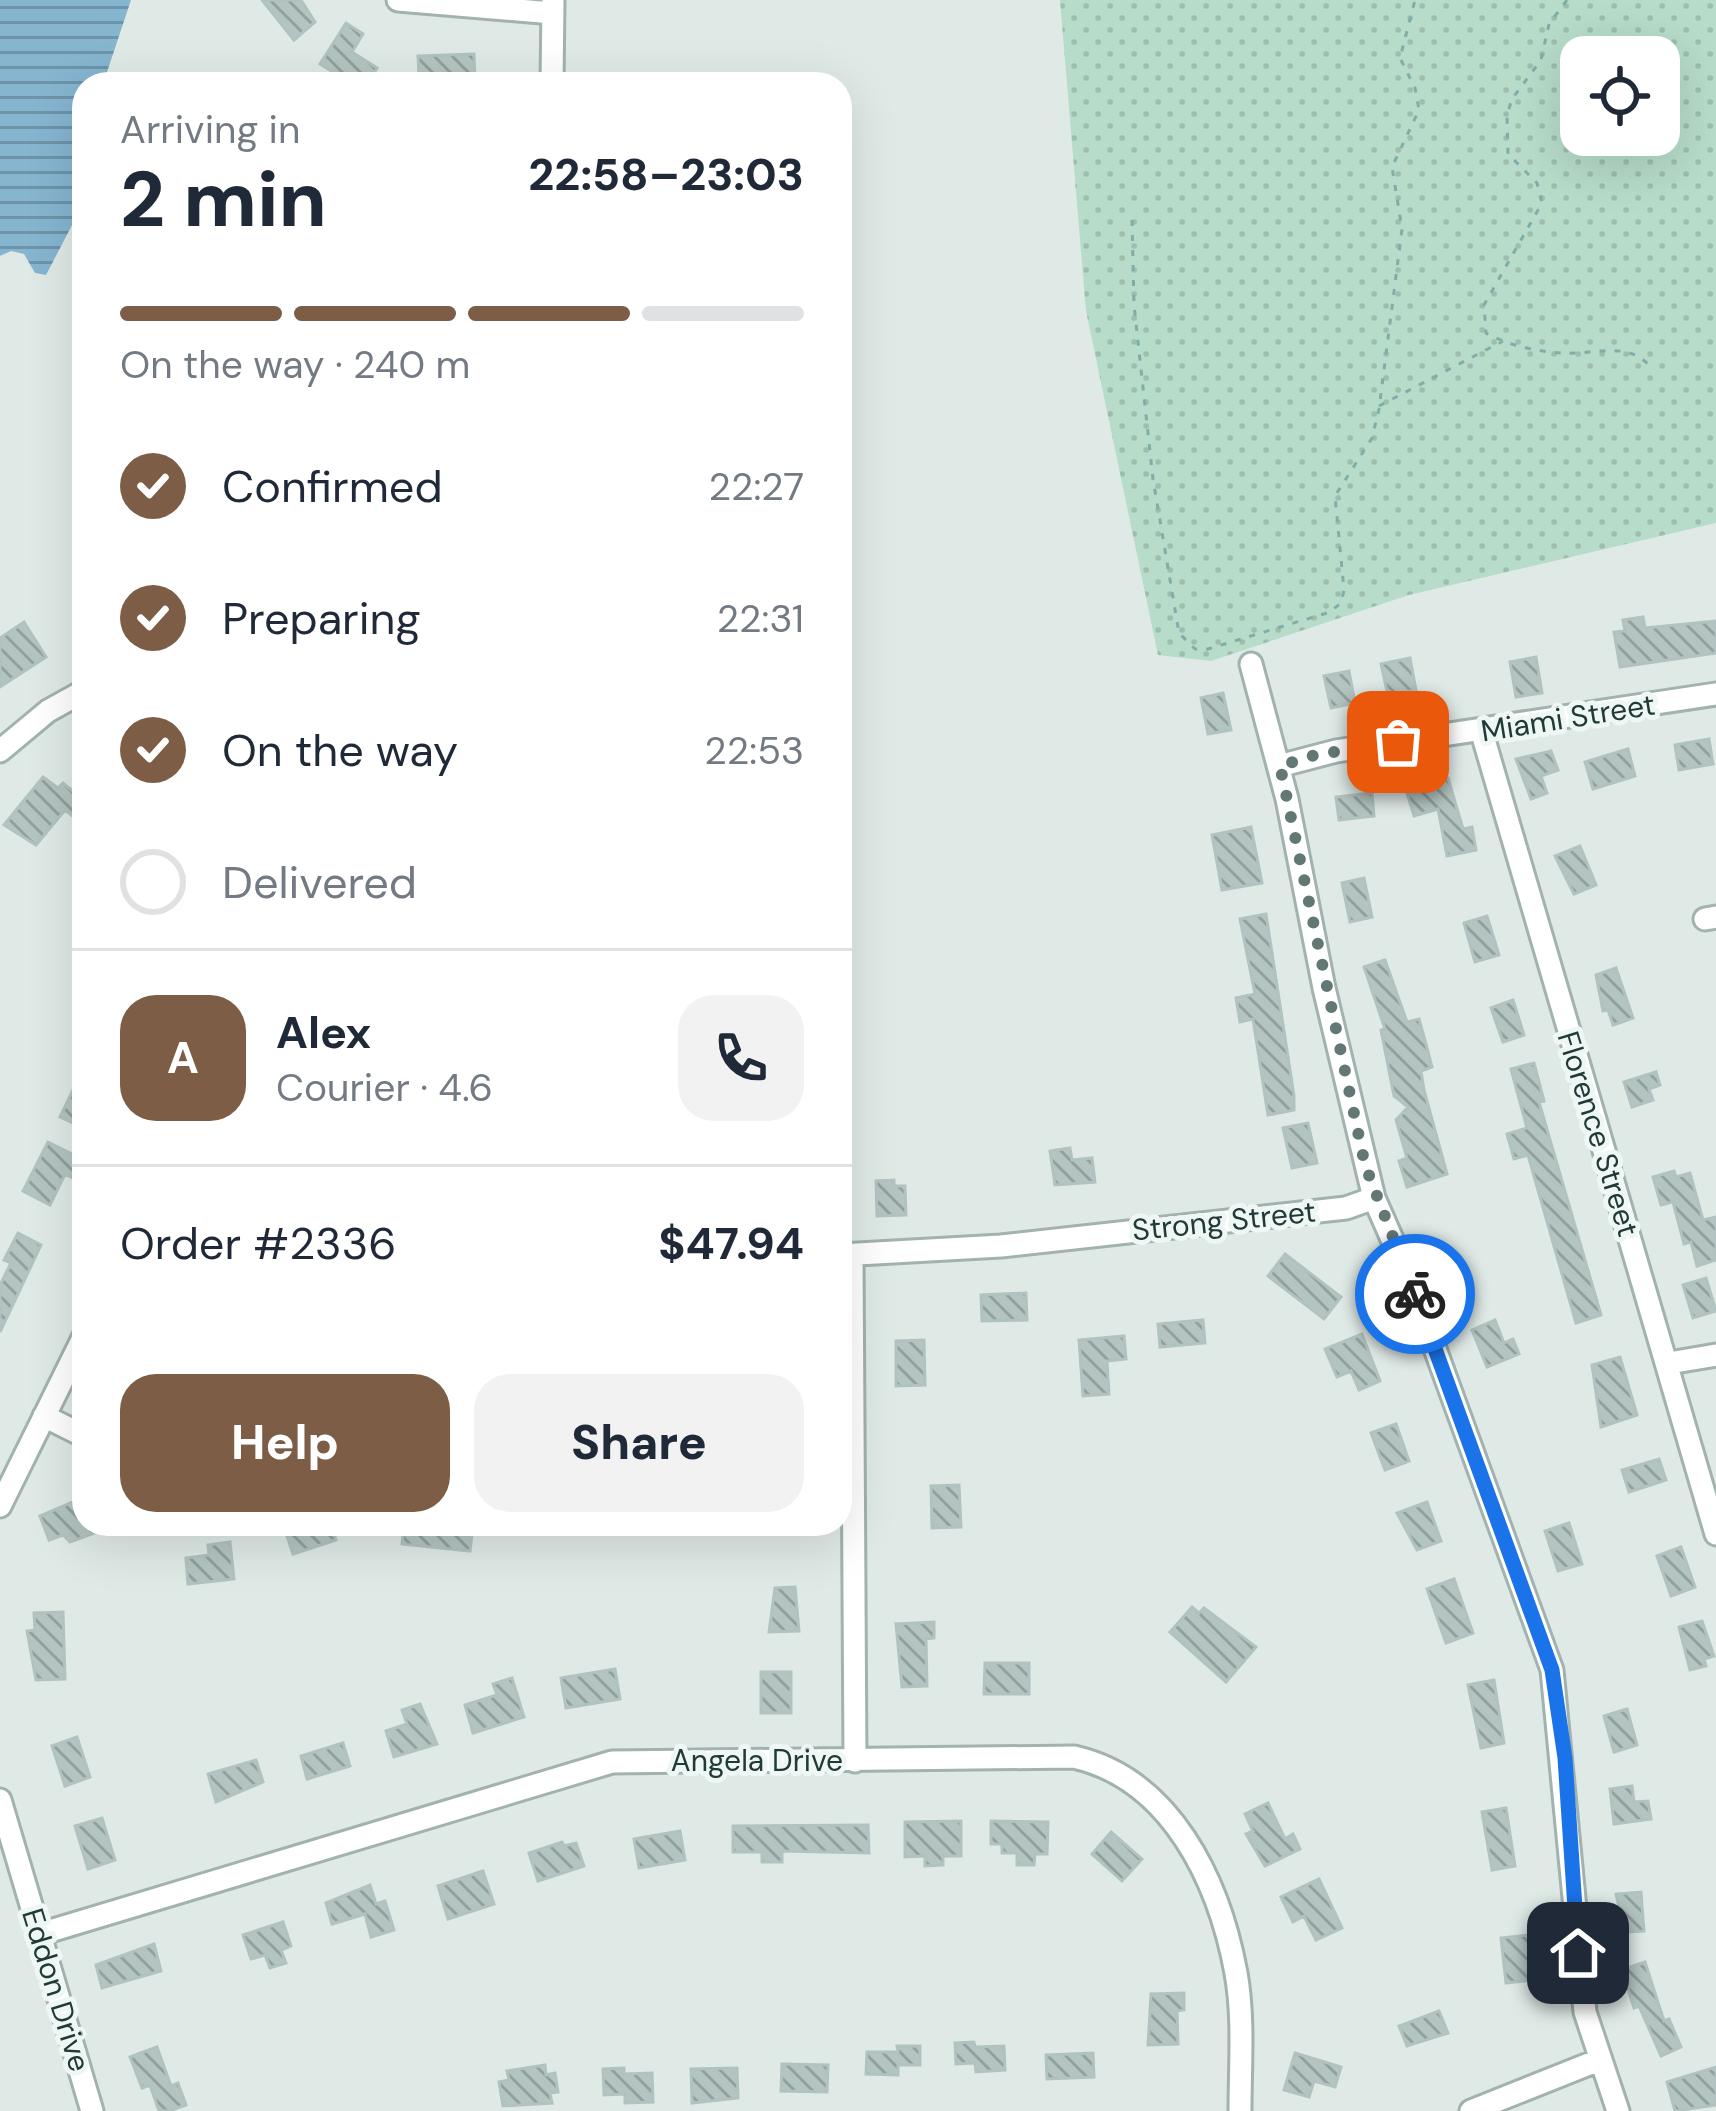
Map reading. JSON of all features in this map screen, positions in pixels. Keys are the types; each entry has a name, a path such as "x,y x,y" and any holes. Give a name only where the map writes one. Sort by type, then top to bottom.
{"street":[{"path":"398,0 553,6 552,72"},
{"path":"1251,664 1280,766 1324,988 1374,1198 1410,1280 1552,1670 1565,1758 1581,1982 1599,2060 1618,2111"},
{"name":"Miami Street","path":"1280,766 1336,751 1482,733 1716,694"},
{"path":"0,751 72,698"},
{"name":"Florence Street","path":"1482,733 1716,1534"},
{"name":"Strong Street","path":"852,1255 1052,1241 1346,1208 1374,1198"},
{"path":"1670,1364 1716,1355"},
{"path":"0,1506 72,1360"},
{"path":"44,1416 72,1430"},
{"path":"851,1536 855,1761"},
{"name":"Angela Drive","path":"40,1934 612,1762 1074,1757 1099,1762 1141,1785 1180,1832 1227,1939 1240,2007 1240,2111"},
{"name":"Eddon Drive","path":"0,1800 92,2111"},
{"path":"1471,2111 1599,2060"}],"path":[{"path":"1132,220 1134,305 1153,479 1172,612 1185,643 1208,649 1330,612 1341,603 1335,496 1343,475 1372,438 1379,406 1402,229 1392,167 1418,110 1415,88 1400,58 1415,0"},
{"path":"1567,0 1549,24 1541,60 1507,115 1508,154 1537,183 1542,203 1484,305 1486,333 1561,353 1627,351 1648,364"},
{"path":"1379,406 1505,340"}],"green space":[{"path":"1060,0 1716,0 1716,523 1409,595 1211,661 1158,655 1086,311"}],"water":[{"path":"0,0 131,0 107,72 72,72 72,225 46,275 35,273 24,254 11,251 0,256"}],"building":[{"path":"262,0 301,0 315,22 294,40"},
{"path":"346,23 363,34 352,52 377,68 374,72 333,72 320,64"},
{"path":"474,54 475,72 419,72 418,56"},
{"path":"1643,617 1645,628 1716,621 1716,653 1620,667 1614,632 1625,631 1623,620"},
{"path":"24,622 46,657 0,687 0,638"},
{"path":"1536,657 1542,693 1516,697 1510,662"},
{"path":"1410,658 1416,690 1388,696 1381,664"},
{"path":"1349,671 1355,703 1331,708 1324,676"},
{"path":"1223,693 1231,730 1208,734 1201,698"},
{"path":"1709,739 1713,764 1679,770 1675,745"},
{"path":"1628,749 1635,776 1593,789 1585,762"},
{"path":"1551,751 1558,770 1541,776 1547,793 1531,799 1516,759"},
{"path":"43,777 58,788 63,783 72,790 72,816 65,810 36,845 4,825"},
{"path":"1448,778 1463,829 1472,827 1476,850 1447,856 1438,809 1414,816 1406,790"},
{"path":"1372,793 1374,816 1339,820 1336,797"},
{"path":"1251,827 1262,883 1222,890 1212,835"},
{"path":"1580,846 1596,885 1574,894 1555,856"},
{"path":"1364,878 1372,917 1350,922 1342,883"},
{"path":"1266,914 1294,1096 1294,1110 1268,1115 1253,1019 1240,1022 1236,998 1255,994 1240,919"},
{"path":"1487,916 1499,955 1475,962 1464,923"},
{"path":"1385,960 1407,1022 1419,1019 1432,1067 1421,1071 1424,1090 1447,1174 1407,1187 1399,1161 1407,1158 1396,1120 1408,1107 1394,1096 1381,1030 1385,1029 1364,967"},
{"path":"1616,968 1633,1018 1613,1025 1608,1010 1603,1011 1596,975"},
{"path":"1513,1000 1524,1035 1503,1042 1491,1008"},
{"path":"1534,1063 1544,1101 1539,1102 1601,1315 1576,1323 1528,1155 1514,1159 1507,1134 1527,1128 1511,1069"},
{"path":"1656,1072 1660,1085 1649,1089 1653,1100 1632,1107 1624,1082"},
{"path":"72,1092 72,1122 60,1117"},
{"path":"1308,1123 1317,1163 1292,1168 1283,1128"},
{"path":"48,1142 72,1154 72,1178 65,1174 50,1205 23,1191"},
{"path":"1070,1148 1072,1160 1092,1158 1095,1182 1055,1185 1050,1151"},
{"path":"1674,1171 1676,1177 1690,1173 1703,1220 1716,1217 1716,1260 1697,1266 1691,1242 1684,1244 1673,1202 1661,1205 1653,1177"},
{"path":"894,1180 894,1186 905,1186 906,1215 877,1216 876,1181"},
{"path":"18,1233 41,1245 0,1332 0,1285 11,1263 4,1260"},
{"path":"1285,1254 1341,1297 1324,1319 1268,1276"},
{"path":"1706,1278 1716,1311 1693,1318 1683,1285"},
{"path":"1026,1293 1027,1320 982,1321 981,1295"},
{"path":"1203,1320 1205,1343 1160,1347 1158,1324"},
{"path":"1495,1320 1504,1343 1513,1339 1519,1354 1487,1367 1472,1330"},
{"path":"1362,1334 1380,1381 1359,1390 1351,1371 1337,1377 1325,1349"},
{"path":"1124,1336 1126,1359 1107,1361 1109,1394 1083,1396 1079,1340"},
{"path":"924,1340 925,1385 896,1386 896,1341"},
{"path":"1620,1357 1637,1415 1601,1427 1592,1365"},
{"path":"1396,1424 1409,1461 1385,1470 1371,1433"},
{"path":"1659,1459 1666,1480 1629,1492 1622,1470"},
{"path":"959,1485 961,1527 932,1528 931,1486"},
{"path":"72,1502 72,1536 86,1536 70,1542 63,1535 49,1540 40,1516"},
{"path":"1427,1502 1441,1541 1417,1550 1397,1513"},
{"path":"1569,1523 1582,1564 1558,1571 1545,1531"},
{"path":"287,1536 335,1536 336,1540 293,1554"},
{"path":"403,1536 472,1536 470,1551 402,1544"},
{"path":"230,1542 234,1579 188,1584 186,1558 209,1555 208,1545"},
{"path":"1681,1547 1695,1587 1671,1596 1657,1556"},
{"path":"1454,1579 1473,1633 1446,1643 1427,1589"},
{"path":"795,1587 799,1631 769,1632 775,1588"},
{"path":"1192,1607 1199,1613 1204,1608 1256,1647 1226,1682 1170,1632"},
{"path":"63,1612 65,1679 36,1680 27,1631 35,1630 34,1613"},
{"path":"1702,1621 1714,1656 1704,1659 1706,1666 1690,1670 1679,1627"},
{"path":"934,1622 934,1638 926,1639 927,1686 902,1687 896,1624"},
{"path":"985,1663 1029,1663 1029,1694 984,1694"},
{"path":"615,1669 620,1699 566,1708 561,1678"},
{"path":"761,1672 791,1672 791,1713 761,1713"},
{"path":"512,1678 524,1717 473,1733 465,1705 497,1695 493,1684"},
{"path":"1494,1680 1504,1743 1481,1748 1468,1685"},
{"path":"420,1704 437,1744 394,1757 386,1731 407,1724 402,1710"},
{"path":"1627,1709 1637,1745 1614,1752 1604,1716"},
{"path":"77,1737 90,1777 65,1786 52,1746"},
{"path":"343,1743 350,1766 307,1779 301,1756"},
{"path":"256,1760 263,1782 216,1802 208,1774"},
{"path":"1632,1786 1634,1802 1648,1801 1651,1819 1614,1824 1610,1789"},
{"path":"1268,1803 1285,1839 1293,1834 1300,1849 1265,1866 1246,1834 1253,1831 1245,1814"},
{"path":"1506,1808 1515,1866 1492,1870 1482,1812"},
{"path":"102,1818 115,1860 88,1869 75,1826"},
{"path":"961,1821 961,1856 943,1856 943,1865 925,1866 925,1856 905,1857 905,1822"},
{"path":"991,1821 1048,1822 1047,1854 1035,1854 1034,1865 1017,1865 1017,1853 1002,1853 1002,1844 991,1844"},
{"path":"868,1825 869,1853 782,1851 782,1862 762,1862 762,1852 733,1852 733,1826"},
{"path":"680,1831 685,1860 639,1868 634,1839"},
{"path":"1111,1832 1142,1859 1122,1881 1092,1854"},
{"path":"562,1842 564,1846 576,1843 584,1866 538,1881 529,1853"},
{"path":"483,1871 494,1904 448,1919 438,1886"},
{"path":"1319,1879 1342,1928 1316,1940 1304,1916 1293,1922 1281,1897"},
{"path":"370,1885 376,1904 385,1901 394,1930 371,1937 365,1914 332,1924 326,1903"},
{"path":"1641,1892 1644,1931 1625,1932 1616,1894"},
{"path":"283,1922 291,1946 281,1950 286,1963 270,1968 265,1955 251,1959 243,1935"},
{"path":"1528,1935 1534,1980 1506,1983 1501,1938"},
{"path":"154,1944 161,1971 102,1988 96,1965"},
{"path":"1645,1962 1664,2021 1669,2019 1681,2047 1661,2056 1639,2006 1634,2008 1622,1970"},
{"path":"1184,1993 1184,2010 1177,2011 1178,2044 1148,2045 1151,1994"},
{"path":"1439,2011 1448,2033 1407,2046 1399,2026"},
{"path":"974,2042 975,2047 1004,2046 1005,2070 976,2072 975,2063 956,2064 955,2043"},
{"path":"897,2046 920,2046 920,2065 898,2065 898,2075 866,2074 867,2052 898,2052"},
{"path":"157,2047 171,2086 178,2083 186,2105 169,2111 159,2111 150,2085 142,2088 130,2057"},
{"path":"1093,2053 1094,2077 1047,2079 1046,2055"},
{"path":"1295,2053 1341,2067 1335,2087 1314,2081 1309,2097 1284,2090"},
{"path":"782,2064 828,2065 827,2092 781,2091"},
{"path":"545,2065 546,2075 555,2073 558,2092 550,2093 552,2103 503,2106 499,2082 509,2080 507,2071"},
{"path":"1716,2067 1716,2105 1675,2111 1667,2082"},
{"path":"624,2068 624,2074 652,2073 653,2102 625,2103 625,2094 604,2095 603,2069"},
{"path":"737,2068 738,2098 692,2103 691,2069"}],"way so far":[{"path":"1398,742 1299,758 1280,766 1314,943 1365,1165 1415,1294"}],"route":[{"path":"1415,1294 1552,1670 1565,1758 1578,1953"}]}
